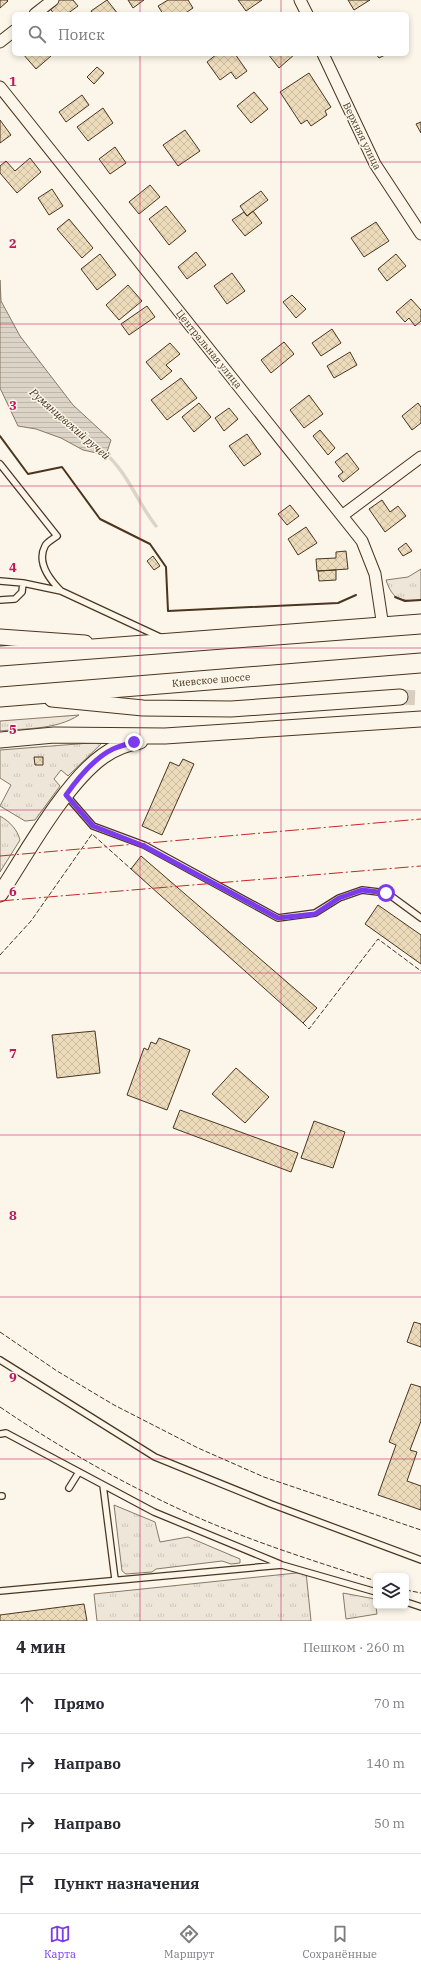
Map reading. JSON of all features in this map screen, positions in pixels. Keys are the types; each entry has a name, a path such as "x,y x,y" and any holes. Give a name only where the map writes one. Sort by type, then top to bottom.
{"highway":[{"path":"0,656 122,645 421,624"},
{"name":"Киевское шоссе","path":"0,697 421,663"}],"main road":[{"path":"0,637 122,645"},
{"path":"19,695 143,708 231,709 400,697"},
{"path":"0,740 54,735 165,736 421,719"},
{"path":"0,894 66,795 94,764 113,749 134,742 165,736"}],"street":[{"path":"38,12 53,0"},
{"path":"300,0 306,12"},
{"path":"0,42 12,33"},
{"name":"Верхняя улица","path":"324,56 375,164 421,234"},
{"name":"Центральная улица","path":"0,88 362,541 375,574 383,627"},
{"path":"343,516 421,457"}],"lane":[{"path":"0,464 57,536 45,545 42,553 48,578 61,591"},
{"path":"0,580 61,591 172,642"},
{"path":"0,600 15,599 22,592 23,583"},
{"path":"66,795 93,826 144,846 278,918 315,914 339,898 362,890 386,893 421,918"},
{"path":"0,1360 155,1457 271,1504 421,1560"},
{"path":"0,1434 6,1433 154,1512 282,1565 373,1591"},
{"path":"69,1488 79,1472"},
{"path":"104,1485 115,1579"},
{"path":"0,1591 115,1579 282,1565"},
{"path":"409,1603 421,1607"}],"green space":[{"path":"421,569 421,600 403,600 395,596 386,580 408,577"},
{"path":"79,715 70,720 51,726 0,731 0,721"},
{"path":"103,742 68,776 61,770 54,779 60,786 35,820 25,821 0,806 11,785 0,778 0,750"},
{"path":"0,816 13,826 20,840 0,872"},
{"path":"114,1505 155,1522 160,1542 188,1537 240,1559 240,1563 231,1564 222,1561 156,1569 152,1572 126,1574 122,1571"},
{"path":"306,1572 311,1621 97,1621 94,1594"},
{"path":"343,1593 373,1599 373,1609 376,1609 377,1614 346,1619"}],"water":[{"path":"0,280 1,301 20,336 73,405 111,440 106,455 83,450 61,438 36,429 18,426 0,388"}],"building":[{"path":"0,0 7,0 8,1 0,8"},
{"path":"58,0 73,0 78,6 70,12 53,12 49,7"},
{"path":"107,0 116,12 92,12"},
{"path":"128,0 144,0 133,8"},
{"path":"168,0 188,0 193,8 187,12 162,12 158,6"},
{"path":"238,0 262,0 246,11"},
{"path":"348,0 370,0 354,10"},
{"path":"25,56 51,56 36,69"},
{"path":"214,56 236,56 247,71 236,79 231,72 220,80 207,62"},
{"path":"270,56 293,56 279,68"},
{"path":"97,67 104,73 94,84 87,77"},
{"path":"309,73 331,107 325,111 327,115 311,126 307,120 301,124 280,92"},
{"path":"254,92 268,109 251,123 237,106"},
{"path":"82,95 89,105 66,122 59,112"},
{"path":"103,108 113,123 88,141 77,127"},
{"path":"0,120 11,135 0,143"},
{"path":"421,122 421,133 416,124"},
{"path":"185,130 200,151 178,166 163,145"},
{"path":"115,147 126,163 110,174 99,159"},
{"path":"30,158 41,172 17,193 0,173 0,166 6,161 15,171"},
{"path":"150,185 160,197 139,214 129,202"},
{"path":"52,189 63,206 49,215 38,198"},
{"path":"261,191 268,200 247,216 240,206"},
{"path":"166,206 186,231 169,245 149,219"},
{"path":"253,211 262,223 245,236 232,220 244,212 247,216"},
{"path":"69,219 93,248 82,258 57,229"},
{"path":"376,222 389,241 364,257 351,238"},
{"path":"196,252 206,265 187,279 178,267"},
{"path":"100,254 116,275 97,290 81,269"},
{"path":"396,254 406,266 387,281 378,269"},
{"path":"232,273 245,291 227,304 214,286"},
{"path":"128,285 142,301 119,320 106,305"},
{"path":"292,295 306,309 296,318 283,302"},
{"path":"411,299 421,310 421,321 415,326 409,318 405,322 396,312"},
{"path":"147,306 155,317 129,335 121,324"},
{"path":"332,329 341,343 321,356 312,343"},
{"path":"284,342 294,354 271,373 261,360"},
{"path":"170,343 180,354 166,365 172,371 161,380 146,362"},
{"path":"350,352 357,365 334,378 327,366"},
{"path":"181,378 197,398 167,420 151,400"},
{"path":"309,395 323,414 304,428 290,410"},
{"path":"199,403 211,417 194,432 182,417"},
{"path":"418,403 421,407 421,423 412,430 402,416"},
{"path":"229,408 238,419 224,431 215,418"},
{"path":"320,430 335,448 328,455 313,436"},
{"path":"247,434 261,454 244,466 229,446"},
{"path":"347,453 359,469 343,482 338,476 343,472 335,462"},
{"path":"382,500 390,512 398,506 406,516 385,532 369,509"},
{"path":"290,505 299,516 287,525 278,514"},
{"path":"306,527 317,543 298,555 288,539"},
{"path":"406,543 412,551 403,556 398,549"},
{"path":"346,551 348,569 317,571 316,559 336,558 336,552"},
{"path":"153,556 160,566 154,570 147,561"},
{"path":"336,570 336,580 319,581 318,571"},
{"path":"34,757 43,757 43,765 35,765"},
{"path":"183,759 194,764 162,835 142,826 170,762 179,766"},
{"path":"141,856 317,1008 303,1023 131,869"},
{"path":"378,905 421,935 421,964 365,924"},
{"path":"95,1031 100,1073 57,1078 52,1035"},
{"path":"159,1038 190,1050 167,1110 127,1095 144,1048 148,1050 151,1042 156,1044"},
{"path":"236,1068 269,1097 245,1123 212,1094"},
{"path":"180,1110 298,1153 291,1172 173,1128"},
{"path":"314,1121 345,1132 333,1168 301,1158"},
{"path":"414,1322 421,1324 421,1347 407,1342"},
{"path":"411,1384 421,1387 421,1421 410,1450 417,1452 407,1481 421,1486 421,1510 378,1495 396,1445 389,1442"},
{"path":"84,1604 87,1621 0,1621 0,1615"}],"waterway":[{"name":"Румянцевский ручей","path":"104,452 120,469 156,526"}],"tunnel":[{"path":"400,697 421,698"}],"fence":[{"path":"0,955 31,921 92,834 131,869"},
{"path":"303,1023 309,1029 378,939 421,971"},
{"path":"0,1332 57,1371 114,1405 198,1448 264,1477 421,1530"},
{"path":"0,1407 93,1465 190,1514 259,1542 373,1580"},
{"path":"409,1591 421,1593"}],"wall":[{"path":"0,436 28,474 62,467 100,519 150,544 166,567 168,611 338,603 356,595"},
{"path":"395,597 405,601 421,600"}],"power":[{"path":"0,856 421,819"},
{"path":"0,901 421,866"}],"route":[{"path":"134,742 113,749 101,757 84,773 66,795 93,826 144,846 278,918 315,914 339,898 362,890 386,893"}]}
